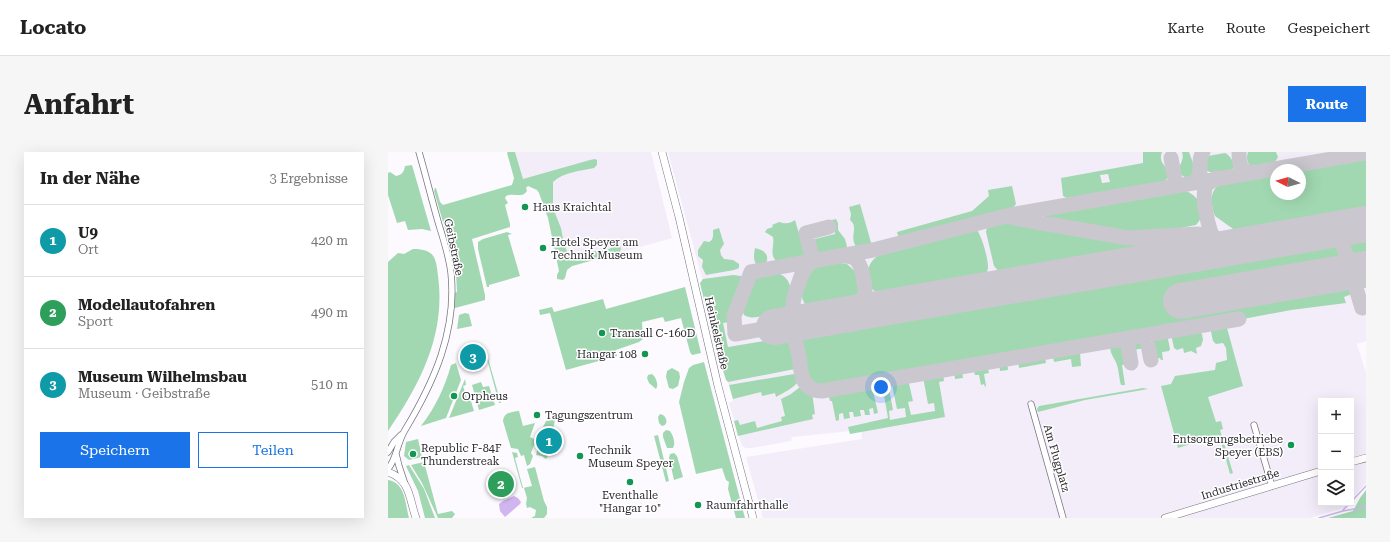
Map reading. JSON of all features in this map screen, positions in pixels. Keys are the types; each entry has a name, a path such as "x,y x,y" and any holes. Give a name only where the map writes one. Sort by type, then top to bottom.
{"street":[{"name":"Geibstraße","path":"388,470 392,464 403,434 428,388 441,357 449,328 452,291 451,272 447,252 418,152"},
{"name":"Heinkelstraße","path":"662,152 679,217 718,386 753,518"},
{"name":"Am Flugplatz","path":"1031,404 1063,518"},
{"path":"1254,425 1272,486"},
{"name":"Geibstraße","path":"388,452 394,442 403,434"},
{"path":"396,450 398,466 416,518"},
{"path":"1354,461 1366,458"},
{"path":"388,470 397,476 406,486"},
{"name":"Industriestraße","path":"1165,518 1318,472"}],"shaded area":[{"path":"509,152 651,152 672,238 563,269 539,180 518,185"},
{"path":"668,152 1366,152 1366,341 1357,344 1366,373 1366,483 1354,497 1354,398 1318,398 1318,506 1346,506 1344,508 1310,518 763,518 746,457 862,439 861,430 792,437 791,441 752,448 742,446 729,403 733,401 711,319 702,278"},
{"path":"514,496 521,502 505,517 500,511 499,504"}],"green space":[{"path":"508,152 515,152 523,179 590,160 597,160 597,165 594,168 567,174 553,182 553,208 561,228 564,244 569,256 579,260 589,256 593,251 602,251 620,246 621,249 619,253 572,266 567,270 563,280 557,279 559,271 548,218 539,193 537,190 528,186 526,188 527,191 523,195 509,195 505,198 508,203 505,205 510,227 472,239 485,300 455,308 455,293 457,292 456,273 450,246 434,191 435,188 440,202 443,205 512,185 514,178"},
{"path":"1143,152 1162,152 1161,159 1170,174 1164,183 1069,199 1063,196 1061,178 1143,163","holes":["1108,174 1110,182 1102,183 1100,175"]},
{"path":"1182,152 1189,152 1194,167 1193,174 1188,179 1178,173 1183,158"},
{"path":"1248,152 1276,152 1278,157 1270,165 1258,168 1249,164 1247,159"},
{"path":"1225,153 1232,160 1234,165 1233,170 1225,173 1207,171 1205,162 1208,156"},
{"path":"1366,157 1366,211 1237,234 1236,231 1215,216 1211,199 1216,187 1225,182 1270,174 1270,200 1306,200 1306,167"},
{"path":"412,165 431,231 422,229 408,230 405,221 397,223 388,195 388,173 390,172 398,176 402,173 405,166"},
{"path":"1012,186 1016,204 1011,210 899,239 897,232 972,211 989,196 988,190"},
{"path":"1180,190 1192,194 1200,203 1202,214 1196,225 1150,234 1130,235 1050,221 1044,217 1044,214 1047,212"},
{"path":"860,204 872,246 858,249 855,245 853,237 854,226 850,220 851,214 849,207"},
{"path":"836,219 838,223 838,230 845,239 847,246 845,251 822,255 818,253 814,247 815,239 835,234 832,220"},
{"path":"795,220 800,237 805,246 806,253 800,259 778,262 773,257 773,237 765,232 767,229 773,227 772,225 779,222 787,223"},
{"path":"1000,222 1021,222 1128,242 1186,240 1186,243 1001,274 994,266 986,232 989,225"},
{"path":"719,228 724,244 720,250 721,255 724,259 733,260 739,264 739,268 706,275 702,267 703,260 698,256 698,250 704,241 709,242 712,240 713,230"},
{"path":"972,229 977,230 979,233 987,258 988,267 985,275 981,278 884,295 872,289 869,285 867,275 869,266 879,255"},
{"path":"507,232 512,234 508,235 520,276 489,285 489,287 487,287 478,249 478,242 483,239"},
{"path":"1366,236 1366,288 1359,287 1358,285 1346,241 1349,239"},
{"path":"1337,242 1339,245 1352,290 1352,294 1344,297 1346,303 1291,310 1243,319 1241,315 823,388 812,385 805,375 799,340 800,336 804,334"},
{"path":"755,248 766,254 767,261 765,265 759,266 755,262"},
{"path":"413,249 420,249 430,253 435,260 438,276 438,318 434,339 420,377 388,431 388,262 398,253 404,254"},
{"path":"833,262 847,264 856,272 860,284 859,292 851,301 813,307 807,306 803,301 802,296 805,280 813,270 819,266"},
{"path":"777,273 783,276 790,285 790,296 785,307 781,311 772,315 749,317 744,315 741,306 752,281 762,275"},
{"path":"733,275 741,276 743,281 729,322 723,323 728,347 787,337 790,339 795,352 795,369 728,382 726,380 714,342 700,283 703,279"},
{"path":"685,287 701,353 692,355 681,318 665,322 663,317 642,322 643,339 639,342 616,350 617,356 566,370 550,313 540,315 539,310 552,307 554,312 603,299 606,309"},
{"path":"465,313 469,314 472,326 457,329 459,315"},
{"path":"1244,322 1227,328 1243,386 1208,397 1216,422 1221,421 1223,429 1220,430 1233,473 1230,474 1219,435 1178,448 1161,386 1171,384 1175,376 1215,370 1216,363 1227,360 1226,348 1223,343 1216,344 1213,341 1210,327"},
{"path":"1195,329 1202,334 1203,340 1201,346 1196,348 1197,354 1191,351 1184,353 1183,348 1177,350 1174,348 1171,334"},
{"path":"1167,334 1170,349 1169,351 1162,352 1163,360 1160,358 1154,359 1152,338"},
{"path":"1142,339 1144,341 1145,348 1133,350 1131,344 1132,341"},
{"path":"1122,342 1125,345 1128,364 1122,365 1125,385 1121,385 1117,365 1110,350 1111,344"},
{"path":"1077,350 1080,352 1081,366 1072,367 1071,359 1054,362 1053,357 1057,354"},
{"path":"487,355 501,403 499,403"},
{"path":"1042,356 1045,357 1046,363 1019,368 1018,360"},
{"path":"704,362 745,518 736,518 728,489 729,482 726,480 722,468 696,474 679,402 689,368 693,365"},
{"path":"1007,362 1008,370 1000,371 999,363"},
{"path":"456,363 461,380 446,418 421,426 439,397 451,365"},
{"path":"987,366 989,373 984,374 985,387 984,384 981,385 979,375 975,375 973,368"},
{"path":"672,368 679,372 680,377 678,386 673,389 669,388 666,377 667,371"},
{"path":"962,370 963,378 955,379 954,371"},
{"path":"943,373 944,381 939,382 945,417 850,434 848,427 888,418 882,384 888,384 893,410 889,411 890,420 906,417 905,408 897,409 892,385 893,382 908,379 913,401 908,402 911,415 935,411 934,403 928,404 923,377"},
{"path":"652,374 657,381 656,389 649,383 647,378 648,375"},
{"path":"794,374 799,377 799,381 776,397 775,393 762,396 761,392 733,399 729,385"},
{"path":"465,379 466,385 463,386 467,399 470,398 474,411 449,418"},
{"path":"481,382 483,387 489,386 495,405 479,410 472,385"},
{"path":"872,386 878,413 874,414 873,408 869,409 870,415 865,415 864,410 860,410 861,416 854,417 853,412 849,412 850,418 844,419 843,413 839,414 839,420 836,421 832,401 830,401 828,393"},
{"path":"800,387 812,392 815,414 812,415 813,419 738,436 734,421 738,420 740,425 755,421 757,428 782,421 781,417 785,416 781,399"},
{"path":"1143,388 1148,389 1085,400 1038,412 1037,409 1039,406"},
{"path":"519,411 523,426 535,423 530,437 536,440 531,453 533,456 530,464 527,466 524,455 521,456 518,449 511,448 503,421 507,414"},
{"path":"660,414 664,416 666,420 666,424 662,426 659,423 658,417"},
{"path":"555,419 553,431 554,437 546,436 541,431 546,421"},
{"path":"666,430 670,431 673,437 673,448 667,448 663,437 663,433"},
{"path":"658,435 669,481 666,482 654,436"},
{"path":"418,439 422,457 409,460 404,456 406,442"},
{"path":"542,445 546,446 551,451 546,459 542,456 536,455 538,447"},
{"path":"512,452 517,453 518,457 515,458 523,488 522,488"},
{"path":"674,453 677,456 683,477 674,480 669,458 670,454"},
{"path":"424,462 438,514 452,511 455,514 452,518 438,518 422,483 411,465"},
{"path":"409,465 424,489 435,518 425,518 418,491 406,466"},
{"path":"535,467 547,507 547,514 544,518 531,518 535,516 536,510 530,507 527,508 527,498 523,488 532,486 527,469"},
{"path":"508,476 511,486 507,488 508,493 499,496 498,492 495,492 492,481"},
{"path":"388,480 394,482 402,490 409,518 388,518"},
{"path":"1366,490 1366,518 1328,518 1353,511"}],"waterway":[{"path":"1354,499 1366,486"},
{"path":"1343,510 1347,506"},
{"path":"1319,518 1343,511 1366,507"}],"taxiway":[{"path":"1194,182 1199,175 1200,160 1203,152"},
{"path":"1239,152 1239,160 1243,169 1253,172"},
{"path":"774,327 735,334 734,316 751,272 873,250 1010,215 1366,153"},
{"path":"1171,158 1176,186"},
{"path":"1216,178 1206,185 1204,197 1210,230 1216,241"},
{"path":"1014,218 1128,238 1198,234 1225,244 1236,246"},
{"path":"1362,308 1340,235 1342,229 1366,224"},
{"path":"813,261 806,233 829,227"},
{"path":"1189,255 1198,252 1204,247 1209,240 1210,230"},
{"path":"1311,233 1336,231 1340,235"},
{"path":"844,256 852,257 857,260 862,271 864,283 865,296 863,305 861,308 851,313"},
{"path":"812,320 804,319 798,316 793,308 793,303 804,270 808,264 815,260"},
{"path":"866,295 873,304 883,308"},
{"path":"805,321 799,324 794,331 801,374 809,387 822,391 1239,319"},
{"path":"1146,335 1151,360"},
{"path":"1127,338 1131,363"}],"runway":[{"path":"774,327 1366,224"},
{"path":"1181,301 1366,269"}],"place":[{"name":"Haus Kraichtal","path":"525,207"},
{"name":"Hotel Speyer am Technik Museum","path":"543,248"},
{"name":"Transall C-160D","path":"602,333"},
{"name":"Hangar 108","path":"645,354"},
{"name":"Museum Wilhelmsbau","path":"473,357"},
{"name":"Orpheus","path":"454,396"},
{"name":"Tagungszentrum","path":"537,415"},
{"name":"U9","path":"549,441"},
{"name":"Entsorgungsbetriebe Speyer (EBS)","path":"1291,445"},
{"name":"Republic F-84F Thunderstreak","path":"413,454"},
{"name":"Technik Museum Speyer","path":"580,456"},
{"name":"Eventhalle \"Hangar 10\"","path":"630,482"},
{"name":"Modellautofahren","path":"501,484"},
{"name":"Raumfahrthalle","path":"698,505"}]}
